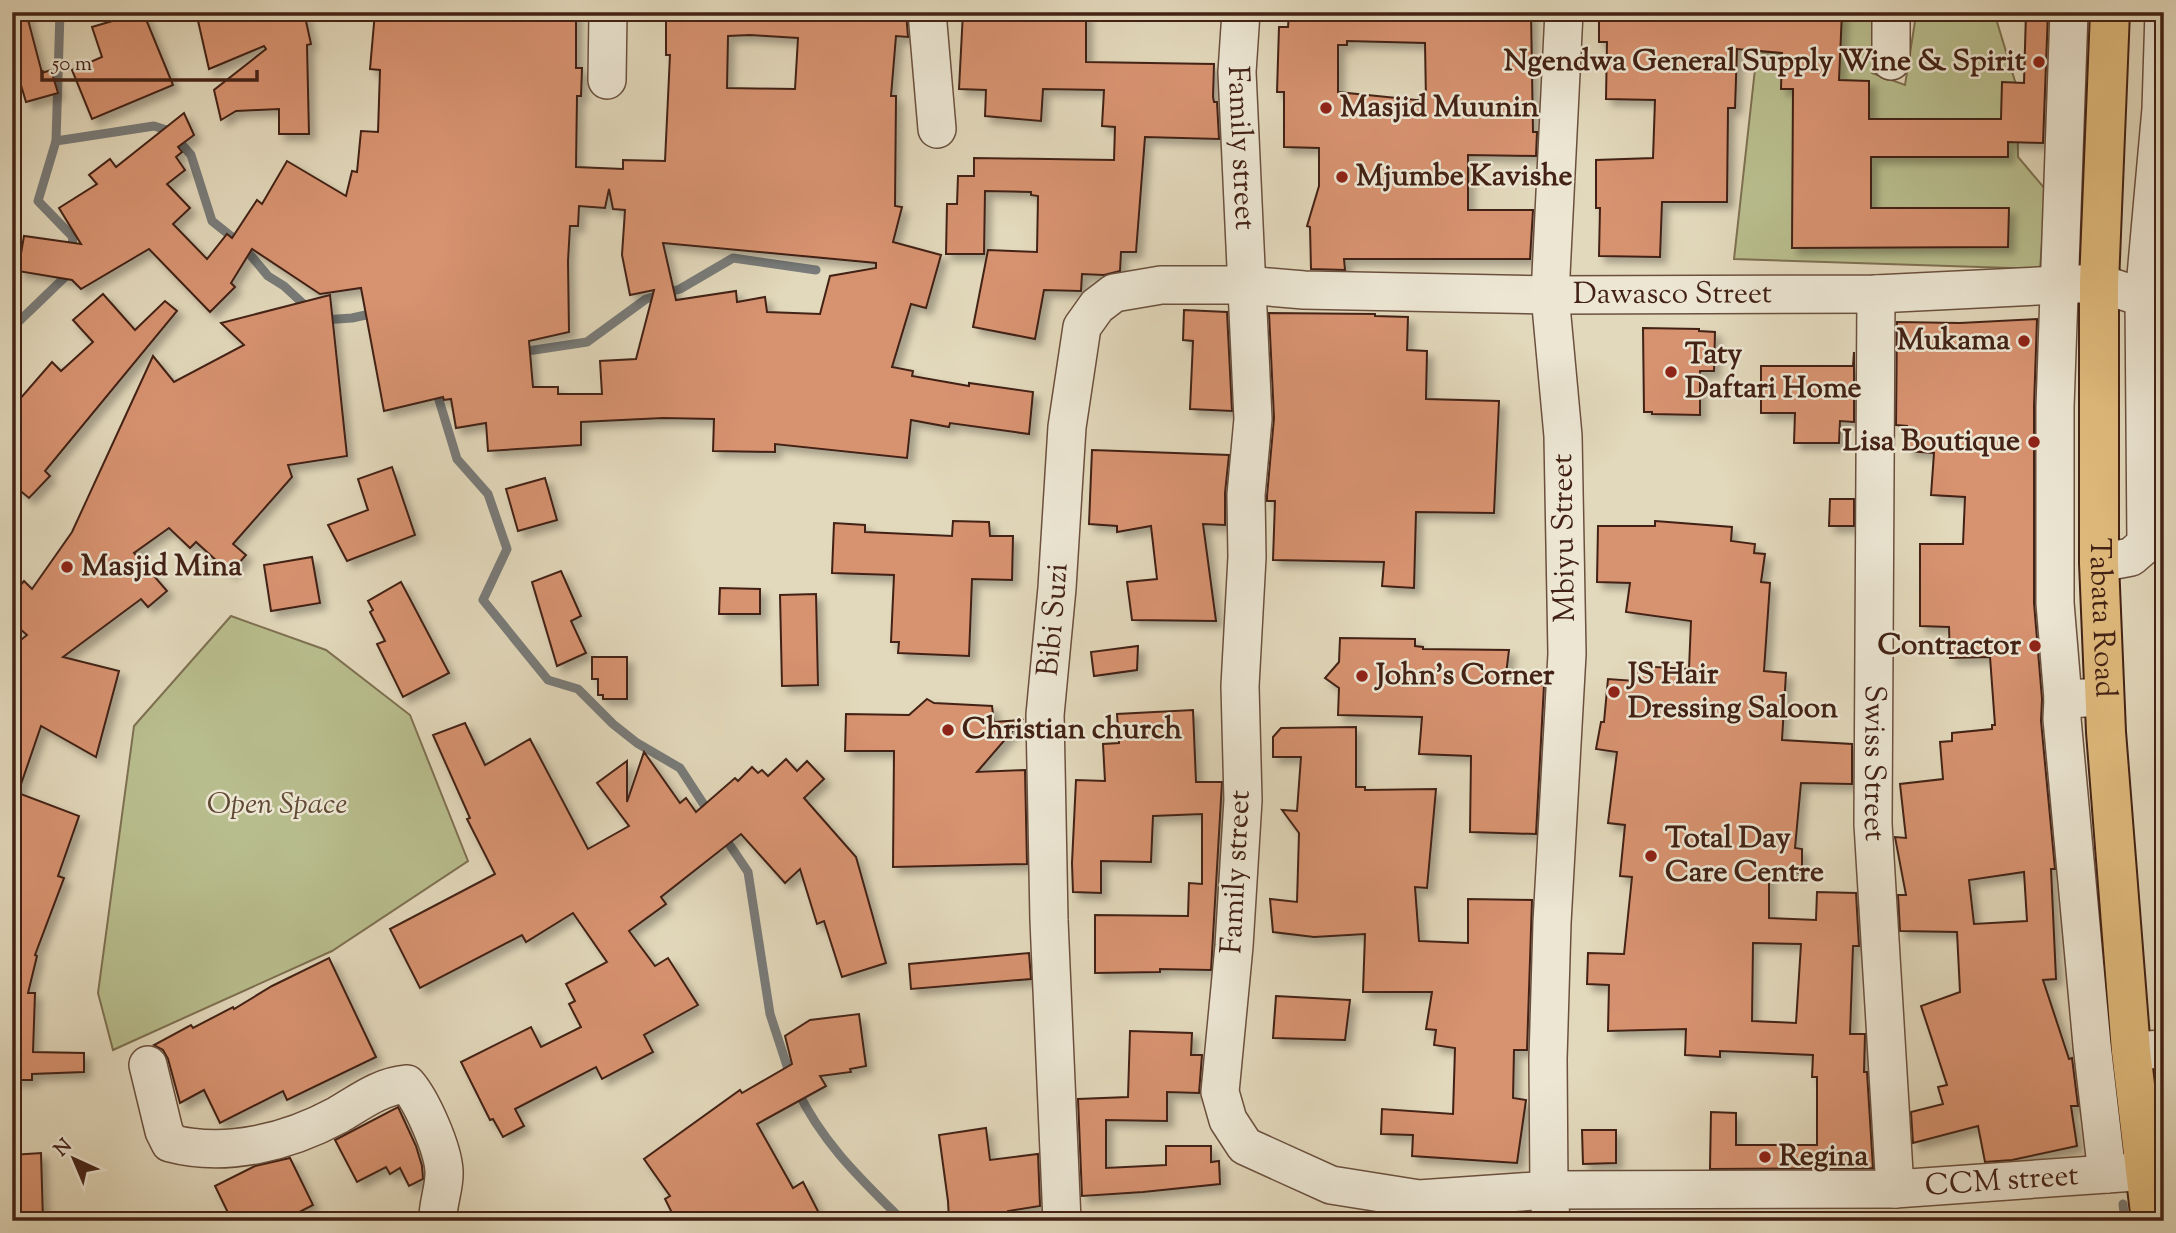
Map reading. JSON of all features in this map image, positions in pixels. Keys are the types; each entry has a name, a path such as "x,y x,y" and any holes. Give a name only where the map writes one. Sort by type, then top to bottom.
{"main road":[{"name":"Tabata Road","path":"2110,12 2099,283 2099,563 2105,697 2148,1050 2155,1171 2151,1221"}],"street":[{"path":"607,80 608,12"},
{"path":"927,12 937,129"},
{"name":"Family street","path":"1241,12 1237,72 1253,419 1246,495 1247,557 1240,686 1243,800 1234,946 1220,1092 1228,1120 1245,1146 1275,1161"},
{"name":"Mbiyu Street","path":"1550,1205 1548,1059 1552,923 1567,653 1563,436 1550,295 1564,12"},
{"path":"1891,61 1892,12"},
{"path":"2069,12 2055,407 2055,603 2092,1045 2107,1174"},
{"path":"2099,563 2131,556 2146,544 2144,298 2161,109 2164,12"},
{"path":"2067,62 2108,65"},
{"path":"2099,283 2144,298"},
{"name":"Dawasco Street","path":"1246,285 1304,290 1550,295 1877,294 2099,283"},
{"name":"Bibi Suzi","path":"1062,1221 1049,920 1045,715 1058,588 1067,427 1082,327 1097,306 1114,293 1161,285 1246,285"},
{"name":"Swiss Street","path":"1877,294 1873,824 1895,1189"},
{"path":"2055,407 2099,402"},
{"path":"2063,699 2105,697"},
{"path":"148,1065 164,1131 170,1143 211,1149 247,1147 296,1134 336,1116 383,1089 407,1084 417,1096 430,1124 444,1171 438,1221"},
{"name":"CCM street","path":"1275,1161 1331,1185 1419,1199 1550,1205 1895,1189 2155,1171"}],"green space":[{"path":"1811,12 1874,12 1872,73 1905,85 1916,15 1928,12 1994,12 2017,88 2018,157 2046,190 2040,269 1734,259 1757,51 1808,55"},
{"name":"Open Space","path":"231,616 326,650 410,715 468,861 332,951 113,1050 98,993 134,726"}],"building":[{"path":"12,12 26,12 42,73 51,70 58,93 26,102 12,55"},
{"path":"143,12 173,85 92,119 72,70 102,57 92,27"},
{"path":"196,12 304,12 311,44 307,45 309,134 279,134 279,109 236,111 221,120 214,90 266,49 264,46 209,69"},
{"path":"375,12 576,12 576,68 582,68 581,96 577,96 576,167 623,169 623,160 665,161 670,55 666,55 666,12 906,12 908,37 896,36 891,96 896,96 895,206 902,207 893,242 941,255 926,308 911,304 892,367 913,371 912,376 969,386 969,383 1033,392 1029,434 950,423 949,427 911,420 907,458 775,444 775,452 713,451 714,419 663,418 581,422 581,445 488,451 486,423 456,428 451,399 444,400 443,397 384,411 361,288 320,294 252,249 231,283 235,287 210,312 149,249 81,289 72,280 18,271 24,236 81,244 59,208 97,184 89,175 110,159 116,167 184,113 194,135 178,147 182,152 176,157 185,170 167,184 190,208 173,224 207,259 227,234 232,238 257,200 262,204 287,161 346,196 352,171 357,172 361,131 378,132 380,70 370,69","holes":["728,36 798,38 795,89 727,88","609,189 613,209 625,210 622,255 630,295 654,290 636,359 600,361 602,394 558,394 558,387 533,387 529,341 569,332 570,226 578,226 579,206 605,208","663,243 876,263 876,268 830,276 820,314 767,312 765,297 737,302 736,291 676,300"]},
{"path":"963,12 1086,12 1086,62 1214,64 1213,97 1214,102 1217,102 1219,139 1145,137 1136,252 1121,252 1120,271 1104,275 1082,274 1081,291 1044,290 1035,339 973,327 988,250 1037,252 1038,196 1031,195 1031,192 985,191 984,254 946,254 947,204 957,204 958,176 974,176 974,158 1114,160 1115,127 1102,126 1104,90 1043,89 1041,121 985,116 986,90 959,89"},
{"path":"1289,12 1531,12 1533,132 1537,132 1536,156 1468,155 1468,210 1533,210 1530,259 1344,259 1345,270 1311,269 1310,227 1307,226 1319,186 1319,148 1284,147 1284,92 1277,92 1279,27 1288,27","holes":["1347,41 1425,43 1426,101 1338,92 1338,45 1347,45"]},
{"path":"1599,12 1842,12 1839,80 1869,81 1869,119 2001,119 2002,82 2024,83 2026,12 2048,12 2043,143 2008,142 2008,157 1871,157 1871,208 2009,208 2008,247 1792,248 1793,89 1781,89 1782,53 1737,49 1735,108 1728,108 1727,202 1662,202 1660,257 1599,256 1600,208 1596,208 1596,160 1653,158 1655,100 1606,99 1607,42 1599,42"},
{"path":"103,294 135,330 165,301 177,311 45,471 50,476 29,498 12,484 12,408 52,362 61,371 93,342 73,320"},
{"path":"330,295 347,456 288,465 292,477 233,544 246,555 230,573 196,542 190,548 169,528 134,553 167,591 148,607 141,599 63,657 119,671 96,757 41,726 18,793 79,816 58,876 64,878 35,955 37,956 28,993 35,993 33,1052 84,1053 84,1072 32,1074 32,1080 12,1080 12,647 27,635 12,622 12,595 24,581 32,589 72,532 153,356 174,382 244,345 221,323"},
{"path":"1184,310 1227,312 1232,411 1190,409 1193,341 1183,340"},
{"path":"1269,313 1408,317 1407,350 1427,351 1426,399 1499,401 1494,513 1416,512 1414,588 1382,586 1384,562 1273,560 1275,501 1267,501 1274,418"},
{"path":"2037,319 2034,603 2042,699 2041,721 2055,869 2051,869 2056,979 2043,980 2069,1059 2072,1058 2078,1106 2071,1106 2077,1146 2012,1160 1985,1162 1978,1126 1913,1143 1911,1112 1943,1104 1938,1087 1947,1085 1921,1006 1960,992 1957,932 1900,931 1898,895 1906,895 1895,837 1906,838 1900,784 1943,779 1940,742 1952,741 1952,733 1992,729 1992,725 1995,725 1990,657 1950,658 1949,627 1920,626 1920,544 1963,544 1965,497 1931,495 1934,453 1907,451 1907,426 1896,425 1897,322 1960,323","holes":["2024,872 2027,921 1974,924 1969,880"]},
{"name":"Taty Daftari Home","path":"1643,328 1699,329 1715,332 1714,371 1700,371 1700,415 1644,412"},
{"path":"1854,352 1854,422 1840,421 1839,443 1794,443 1795,413 1761,413 1761,366 1853,366"},
{"path":"1092,450 1229,455 1225,525 1203,524 1216,621 1132,620 1127,582 1157,579 1151,526 1117,532 1117,526 1089,524"},
{"path":"392,467 415,535 347,561 328,525 368,510 358,479"},
{"path":"545,478 557,520 518,531 506,489"},
{"path":"1830,499 1854,499 1854,526 1829,526"},
{"path":"953,521 989,522 990,536 1013,536 1012,580 972,579 969,656 898,653 899,642 891,642 894,575 832,573 834,523 865,525 865,532 952,536"},
{"path":"1655,521 1732,527 1731,541 1755,544 1754,553 1765,554 1761,582 1770,583 1764,671 1786,673 1782,740 1852,744 1852,784 1801,783 1795,848 1802,849 1802,873 1769,869 1769,918 1816,920 1817,892 1856,893 1859,946 1853,946 1850,1034 1865,1034 1864,1072 1867,1072 1873,1168 1710,1169 1711,1112 1736,1113 1736,1145 1817,1145 1817,1077 1812,1077 1813,1055 1720,1051 1720,1057 1685,1055 1686,1029 1608,1031 1609,985 1587,984 1588,953 1624,954 1632,877 1620,876 1625,825 1608,823 1617,752 1596,749 1601,722 1604,722 1608,679 1635,681 1637,666 1689,669 1691,621 1626,612 1630,583 1597,582 1598,526 1655,526","holes":["1753,943 1801,944 1796,1023 1752,1021"]},
{"path":"312,557 320,603 271,611 264,565"},
{"path":"561,571 581,616 571,621 586,653 557,666 532,582"},
{"path":"401,582 449,673 403,697 377,644 385,641 370,612 373,610 368,601"},
{"path":"720,588 760,589 760,614 719,614"},
{"path":"816,594 818,685 782,686 780,595"},
{"path":"1340,638 1415,639 1415,646 1423,649 1509,650 1505,682 1544,685 1536,834 1470,832 1471,756 1419,754 1422,717 1338,715 1339,688 1325,678 1339,662"},
{"path":"1138,646 1137,670 1094,676 1091,652"},
{"path":"592,657 627,657 627,699 603,699 603,695 598,695 598,679 592,679"},
{"path":"927,699 934,703 992,706 994,722 1022,720 977,772 1025,770 1027,864 893,867 894,751 845,751 846,714 909,715"},
{"path":"1193,710 1196,782 1222,782 1211,970 1160,969 1160,972 1095,973 1095,915 1188,916 1189,883 1202,884 1202,814 1153,816 1151,862 1101,861 1101,893 1073,892 1076,780 1105,781 1103,744 1119,743 1117,714"},
{"path":"465,723 485,765 530,739 588,849 629,826 597,783 627,761 627,802 644,752 680,803 686,798 696,812 735,778 738,781 752,767 758,773 762,770 768,776 786,759 797,771 807,761 824,779 804,798 856,857 886,963 842,977 824,921 817,924 800,869 785,883 741,834 661,897 666,904 629,931 655,966 668,958 698,1005 644,1035 653,1052 602,1079 596,1067 515,1109 524,1126 503,1137 493,1119 490,1120 461,1062 531,1027 541,1047 581,1027 569,1004 575,1001 566,984 607,962 573,913 526,942 522,935 420,988 390,929 495,874 467,819 470,818 433,735"},
{"path":"1356,727 1356,787 1365,787 1365,790 1436,789 1427,888 1415,887 1419,941 1468,943 1468,899 1532,900 1527,1050 1514,1050 1513,1098 1526,1100 1517,1163 1412,1156 1413,1135 1381,1134 1382,1109 1453,1114 1455,1048 1434,1045 1436,1030 1426,1029 1432,992 1363,992 1365,934 1314,937 1273,932 1270,899 1297,902 1299,833 1282,810 1297,811 1301,757 1273,757 1273,737 1281,728"},
{"path":"1029,953 1031,979 911,989 909,964"},
{"path":"329,958 376,1057 287,1100 283,1091 220,1123 204,1090 180,1103 168,1059 163,1050 154,1045 191,1025 193,1028 233,1007 234,1009 272,986"},
{"path":"1276,996 1350,1000 1345,1040 1273,1038"},
{"path":"859,1014 866,1066 850,1069 851,1072 820,1076 826,1086 757,1124 793,1188 803,1182 823,1221 676,1221 665,1199 670,1196 644,1159 740,1090 742,1093 792,1064 785,1036 810,1020"},
{"path":"1130,1031 1192,1033 1191,1055 1202,1055 1199,1093 1167,1092 1167,1121 1106,1120 1106,1168 1166,1165 1166,1146 1211,1146 1211,1162 1219,1161 1220,1184 1082,1196 1078,1099 1128,1097"},
{"path":"398,1107 416,1146 423,1179 409,1186 400,1168 390,1174 386,1167 357,1182 335,1140"},
{"path":"986,1128 990,1160 1038,1154 1040,1206 1008,1211 1008,1221 949,1221 939,1135"},
{"path":"1582,1130 1616,1130 1616,1163 1583,1164"},
{"path":"41,1153 43,1221 12,1221 12,1155"},
{"path":"290,1158 313,1205 282,1221 232,1221 215,1186 255,1166"}],"waterway":[{"path":"60,12 56,141 154,126 170,131 191,155 212,221 242,245 268,276 284,286 310,310"},
{"path":"56,141 38,201 73,237 71,252"},
{"path":"521,352 587,342 646,299 680,289 733,258 816,270"},
{"path":"12,328 66,276 68,269"},
{"path":"323,320 375,313"},
{"path":"435,387 457,459 488,494 507,549 483,600 548,680 578,689 613,724 637,743 680,768 710,814"},
{"path":"723,835 748,872 770,1014 791,1078"},
{"path":"797,1090 831,1145 903,1221"},
{"path":"2123,1204 2125,1221"}],"place":[{"name":"Ngendwa General Supply Wine & Spirit","path":"2039,62"},
{"name":"Masjid Muunin","path":"1326,108"},
{"name":"Mjumbe Kavishe","path":"1342,177"},
{"name":"Mukama","path":"2024,341"},
{"name":"Taty Daftari Home","path":"1671,372"},
{"name":"Lisa Boutique","path":"2034,442"},
{"name":"Masjid Mina","path":"67,567"},
{"name":"Contractor","path":"2035,646"},
{"name":"John's Corner","path":"1362,676"},
{"name":"JS Hair Dressing Saloon","path":"1614,692"},
{"name":"Christian church","path":"948,730"},
{"name":"Total Day Care Centre","path":"1651,856"},
{"name":"Regina","path":"1765,1157"}]}
